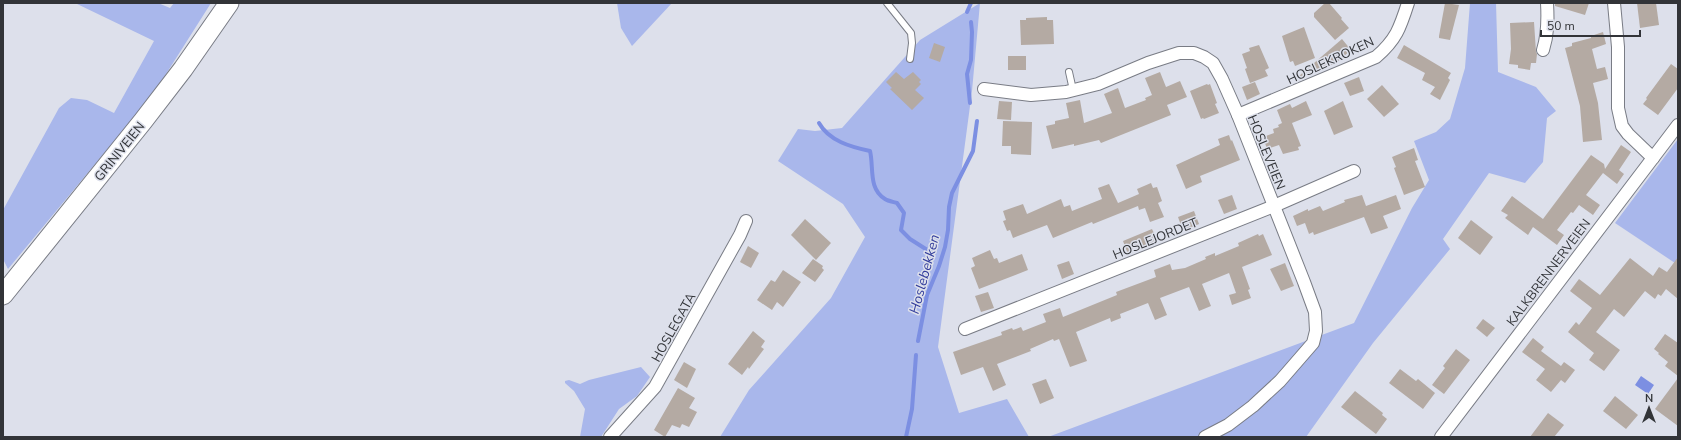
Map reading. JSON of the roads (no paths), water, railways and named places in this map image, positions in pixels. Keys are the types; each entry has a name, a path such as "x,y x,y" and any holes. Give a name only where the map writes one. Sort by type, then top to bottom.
{"main road":[{"name":"GRINIVEIEN","path":"3,295 152,110 183,69 229,3"}],"street":[{"name":"HOSLEKROKEN","path":"1238,115 1376,56 1389,46 1397,32 1408,3"},
{"path":"1543,50 1548,25 1547,3"},
{"path":"1614,3 1618,47 1618,108 1622,126 1628,134 1653,158"},
{"name":"HOSLEVEIEN","path":"984,89 1031,95 1073,90 1098,84 1148,63 1179,53 1194,53 1204,56 1213,63 1238,115 1315,312 1316,331 1313,343 1280,381 1253,406 1228,425 1205,437"},
{"name":"KALKBRENNERVEIEN","path":"1442,437 1678,125"},
{"name":"HOSLEJORDET","path":"965,329 1274,206 1354,171"},
{"name":"HOSLEGATA","path":"610,437 655,387 729,255 746,221"}],"lane":[{"path":"886,3 911,33 912,43 910,59"},
{"path":"1069,72 1073,90"}],"waterway":[{"name":"Hoslebekken","path":"967,12 971,3"},
{"name":"Hoslebekken","path":"970,103 967,74 971,60 971,22"},
{"name":"Hoslebekken","path":"918,341 927,295 945,247 952,193 973,151 977,121"},
{"path":"819,123 823,129 835,139 848,145 870,151 876,190 885,199 897,203 904,213 901,230 910,239 932,253"},
{"name":"Hoslebekken","path":"906,437 912,409 916,355"}]}
